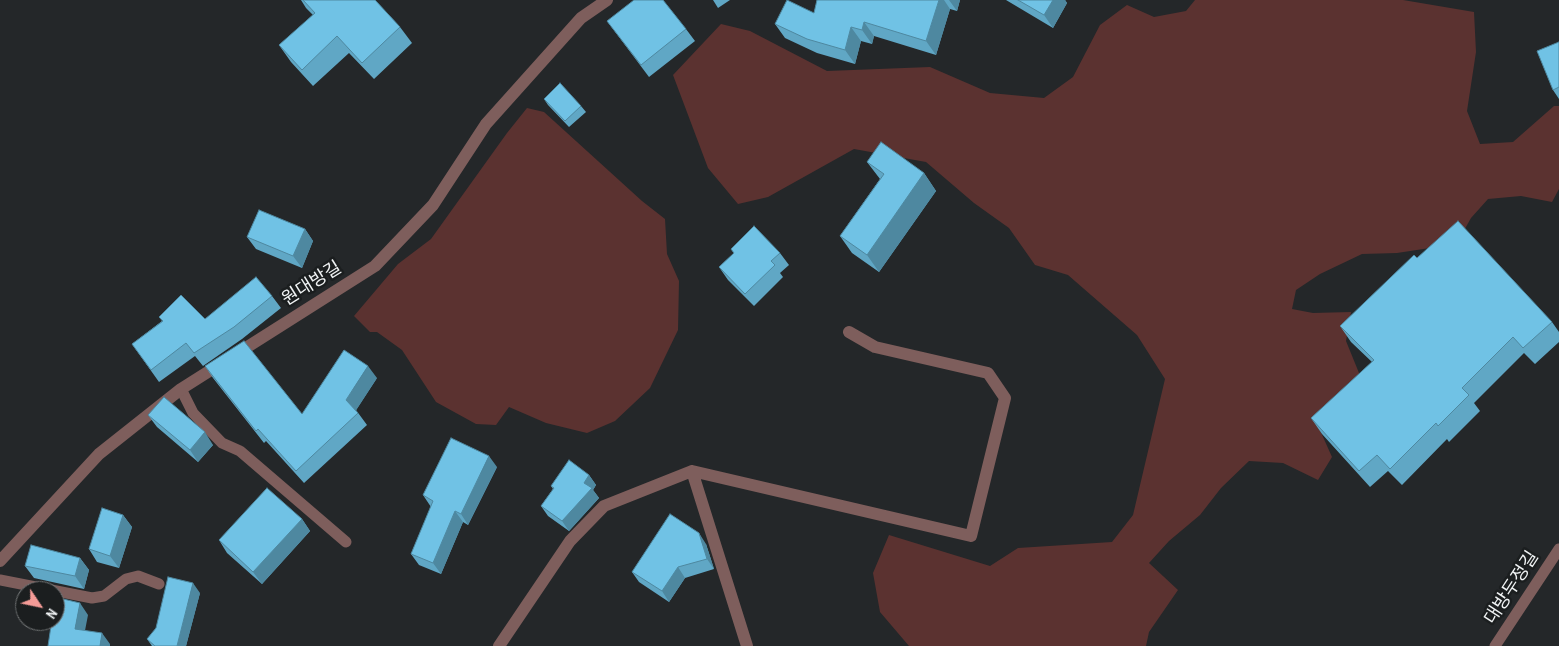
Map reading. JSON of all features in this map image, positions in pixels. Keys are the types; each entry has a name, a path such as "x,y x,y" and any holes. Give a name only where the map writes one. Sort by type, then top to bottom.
{"street":[{"name":"원대방길","path":"0,561 99,454 181,389 375,266 433,205 486,124 581,18 608,0"},
{"path":"499,646 570,541 604,506 692,471 971,536 1005,398 988,372 875,347 849,332"},
{"path":"692,471 747,646"}],"lane":[{"path":"181,389 193,413 222,443 240,451 346,542"},
{"name":"대방두정길","path":"1495,646 1559,549"},
{"path":"0,580 92,598 104,596 126,579 138,576 159,584"}],"shaded area":[{"path":"1195,0 1403,0 1474,12 1476,52 1467,111 1480,144 1513,142 1554,106 1559,106 1559,189 1552,202 1521,196 1488,199 1471,218 1462,234 1443,246 1397,253 1362,254 1320,274 1296,290 1292,309 1313,313 1351,312 1346,341 1359,373 1370,385 1319,428 1332,457 1318,480 1283,463 1249,461 1221,488 1200,515 1169,541 1149,563 1178,590 1149,632 1146,646 909,646 880,612 873,573 889,535 990,566 1018,548 1112,542 1133,515 1165,379 1137,335 1068,275 1035,265 1009,228 974,203 926,162 854,149 768,197 738,204 708,168 673,75 721,24 750,31 827,71 930,67 990,93 1044,98 1073,77 1100,25 1127,5 1154,17 1186,11"},
{"path":"527,108 544,112 642,201 665,219 667,254 679,281 678,330 650,388 615,421 587,433 546,423 509,407 496,425 476,424 436,402 402,350 377,332 370,332 354,316 398,264 431,239"}],"building":[{"path":"303,0 375,0 400,27 362,63 337,36 302,70 279,45 315,13"},
{"path":"634,0 663,0 686,29 641,65 607,21"},
{"path":"787,0 814,13 817,0 939,0 926,41 864,22 862,30 851,27 845,50 807,39 775,24"},
{"path":"1018,0 1053,0 1044,15"},
{"path":"1559,42 1559,87 1553,90 1537,51"},
{"path":"560,83 581,106 565,121 544,99"},
{"path":"881,142 924,173 867,255 840,236 884,174 867,162"},
{"path":"259,210 305,229 293,256 247,237"},
{"path":"1458,221 1552,322 1523,348 1513,337 1462,388 1469,395 1438,426 1436,423 1390,469 1377,455 1359,471 1311,418 1374,360 1340,326 1414,255 1417,258"},
{"path":"754,226 780,253 771,261 775,265 745,294 719,267 734,253 731,249"},
{"path":"256,277 272,296 234,327 194,353 186,343 151,370 132,344 163,321 159,317 181,295 205,319"},
{"path":"244,341 302,414 344,350 368,366 346,400 358,413 296,471 258,429 256,431 205,366"},
{"path":"164,397 205,432 190,450 148,415"},
{"path":"451,438 489,456 461,514 455,511 433,563 411,554 433,501 423,495"},
{"path":"569,460 589,475 584,483 592,488 562,521 541,506 554,488 551,486"},
{"path":"267,488 302,519 253,572 219,540"},
{"path":"102,508 123,515 110,556 89,549"},
{"path":"670,514 699,533 707,559 678,567 662,591 632,572"},
{"path":"31,545 80,558 75,576 25,566"},
{"path":"168,577 193,583 177,646 155,646 147,639 156,628"},
{"path":"65,599 80,603 75,629 102,633 100,646 48,646 50,631 65,631"}]}
